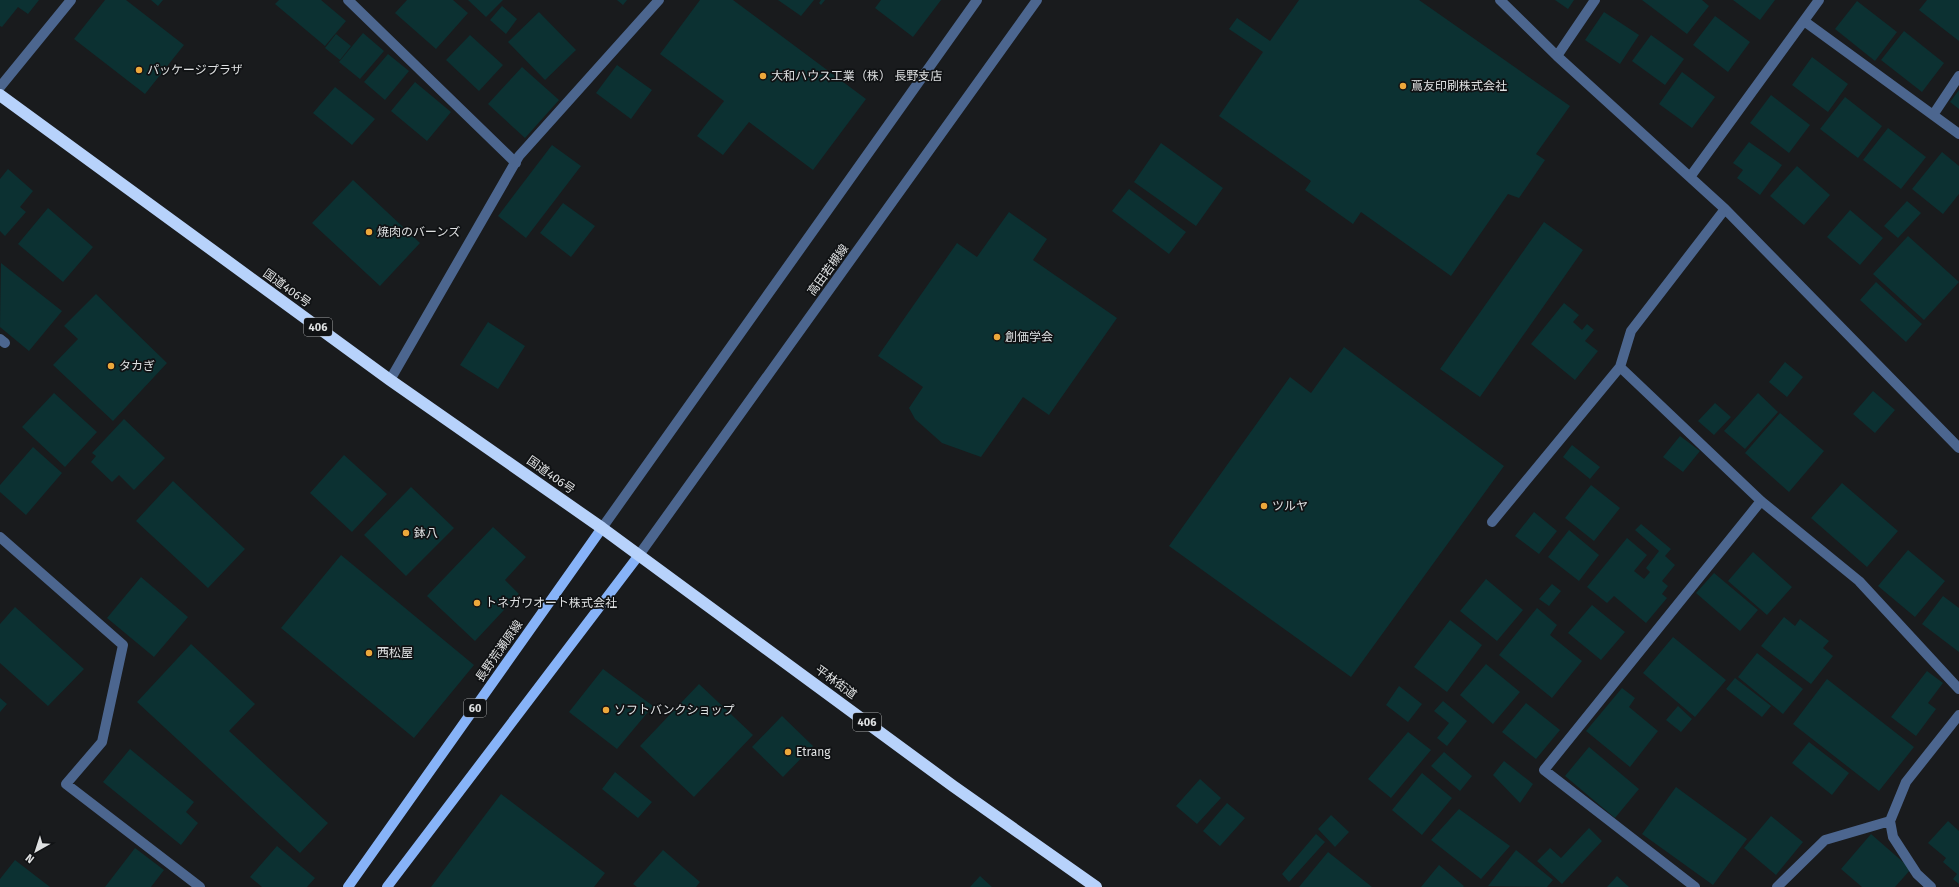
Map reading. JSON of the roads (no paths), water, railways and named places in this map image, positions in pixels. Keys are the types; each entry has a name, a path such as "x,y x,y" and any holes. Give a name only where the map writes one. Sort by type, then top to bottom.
{"highway":[{"name":"国道406号","path":"0,94 390,380 639,555"},
{"name":"平林街道","path":"639,555 953,786 1096,887"}],"main road":[{"name":"長野荒瀬原線","path":"348,887 602,528"},
{"path":"387,887 639,555"}],"street":[{"path":"0,87 71,0"},
{"path":"348,0 516,163"},
{"path":"390,380 519,156 659,0"},
{"path":"602,528 977,0"},
{"name":"高田若槻線","path":"639,555 1037,0"},
{"path":"1500,0 1557,56 1725,209 1959,448"},
{"path":"1557,56 1595,0"},
{"path":"1690,177 1819,0"},
{"path":"1804,22 1959,134"},
{"path":"1933,115 1959,76"},
{"path":"1492,522 1620,367 1631,331 1725,209"},
{"path":"1620,367 1761,501 1859,581 1959,689"},
{"path":"1695,887 1544,770 1761,501"},
{"path":"0,537 123,645 102,742 66,784 200,887"},
{"path":"1931,887 1917,874 1893,838 1890,821 1906,782 1959,715"},
{"path":"1777,887 1825,840 1890,821"}],"place":[{"name":"パッケージプラザ","path":"139,70"},
{"name":"大和ハウス工業（株） 長野支店","path":"763,76"},
{"name":"蔦友印刷株式会社","path":"1403,86"},
{"name":"焼肉のバーンズ","path":"369,232"},
{"name":"創価学会","path":"997,337"},
{"name":"タカぎ","path":"111,366"},
{"name":"ツルヤ","path":"1264,506"},
{"name":"鉢八","path":"406,533"},
{"name":"トネガワオート株式会社","path":"477,603"},
{"name":"西松屋","path":"369,653"},
{"name":"ソフトバンクショップ","path":"606,710"},
{"name":"Etrang","path":"788,752"}]}
